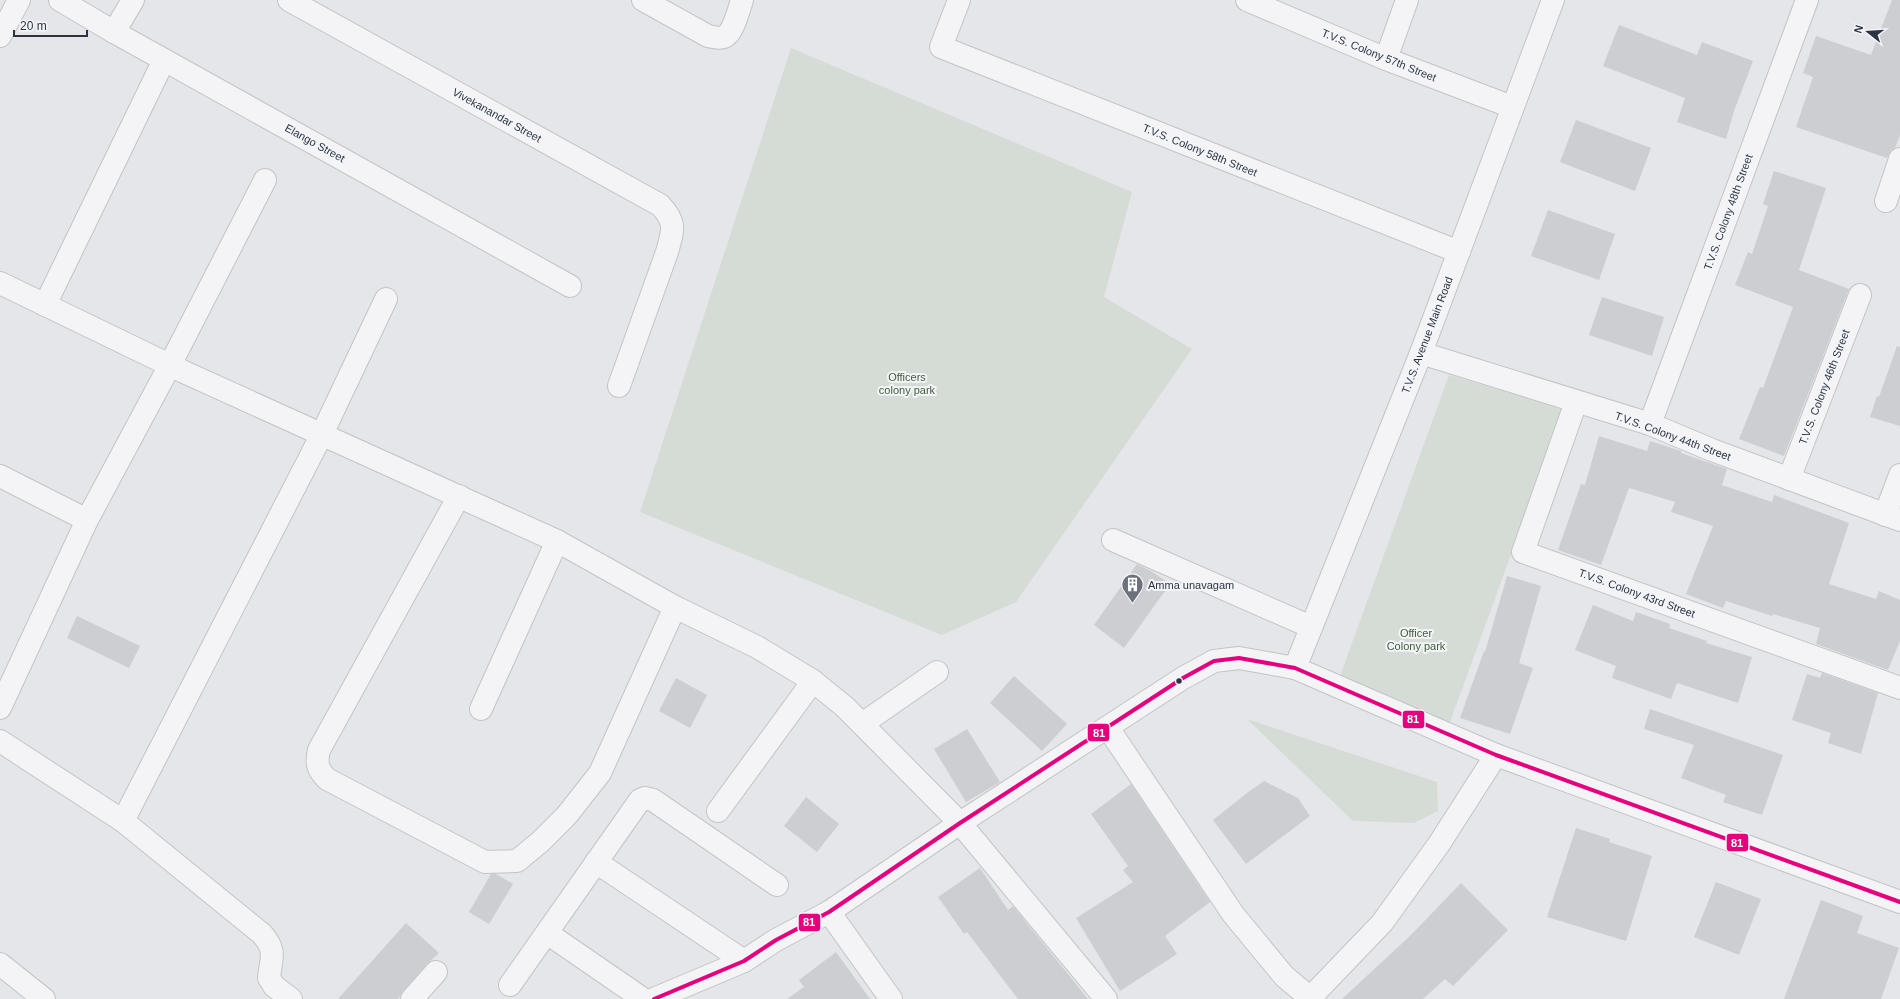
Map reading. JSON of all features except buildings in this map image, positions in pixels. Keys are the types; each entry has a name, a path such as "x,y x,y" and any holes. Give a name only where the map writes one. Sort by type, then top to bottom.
{"street":[{"path":"0,36 19,0"},
{"name":"Elango Street","path":"60,0 114,32 570,286"},
{"path":"114,32 133,0"},
{"name":"Vivekanandar Street","path":"289,0 660,206 670,216 673,231 668,252 619,386"},
{"path":"643,0 708,36 725,37 731,32 742,0"},
{"name":"T.V.S. Colony 58th Street","path":"959,0 941,47 1459,252"},
{"path":"1386,59 1407,0"},
{"name":"T.V.S. Avenue Main Road","path":"1295,668 1421,353 1553,0"},
{"name":"T.V.S. Colony 48th Street","path":"1650,424 1807,0"},
{"name":"T.V.S. Colony 57th Street","path":"1253,1 1386,59 1512,107"},
{"path":"46,304 164,60"},
{"path":"1886,201 1900,159"},
{"path":"0,708 87,520 170,365 265,180"},
{"path":"0,282 170,365 556,541 675,607 757,647 813,681 862,724 960,823 1106,999"},
{"name":"T.V.S. Colony 46th Street","path":"1789,479 1860,295"},
{"path":"123,821 322,434 386,299"},
{"name":"T.V.S. Colony 44th Street","path":"1421,353 1650,424 1789,479 1893,517"},
{"name":"T.V.S. Colony 43rd Street","path":"1576,402 1523,552 1900,688"},
{"path":"1893,517 1900,475"},
{"path":"0,476 87,520"},
{"path":"459,496 323,743 316,762 321,773 327,779 484,862 517,861 540,842 567,815 600,773 675,607"},
{"path":"1112,540 1311,627"},
{"path":"480,709 556,541"},
{"path":"654,999 744,960 776,940 829,912 960,823 1183,678 1214,661 1239,658 1295,668 1496,755 1900,902"},
{"path":"862,724 937,672"},
{"path":"718,811 813,681"},
{"path":"1108,728 1233,914 1284,976 1310,998 1382,923 1439,844 1496,755"},
{"path":"0,741 123,821 262,934 270,943 273,952 269,978 274,986 291,999"},
{"path":"510,985 634,805 645,798 653,800 777,886"},
{"path":"596,862 744,960"},
{"path":"829,912 891,999"},
{"path":"547,933 643,999"},
{"path":"0,964 44,999"},
{"path":"412,999 436,972"}],"green space":[{"name":"Officers colony park","path":"791,48 1132,192 1104,297 1192,349 1016,602 942,635 640,512"},
{"name":"Officer Colony park","path":"1449,375 1564,409 1446,733 1334,693"},
{"path":"1247,719 1437,782 1438,811 1414,823 1353,821"}],"transit line":[{"name":"81","path":"654,999 744,961 776,940 829,912 960,823 1183,678 1214,661 1239,658 1295,668 1496,755 1900,902"}],"place":[{"name":"Amma unavagam","path":"1132,604"}]}
